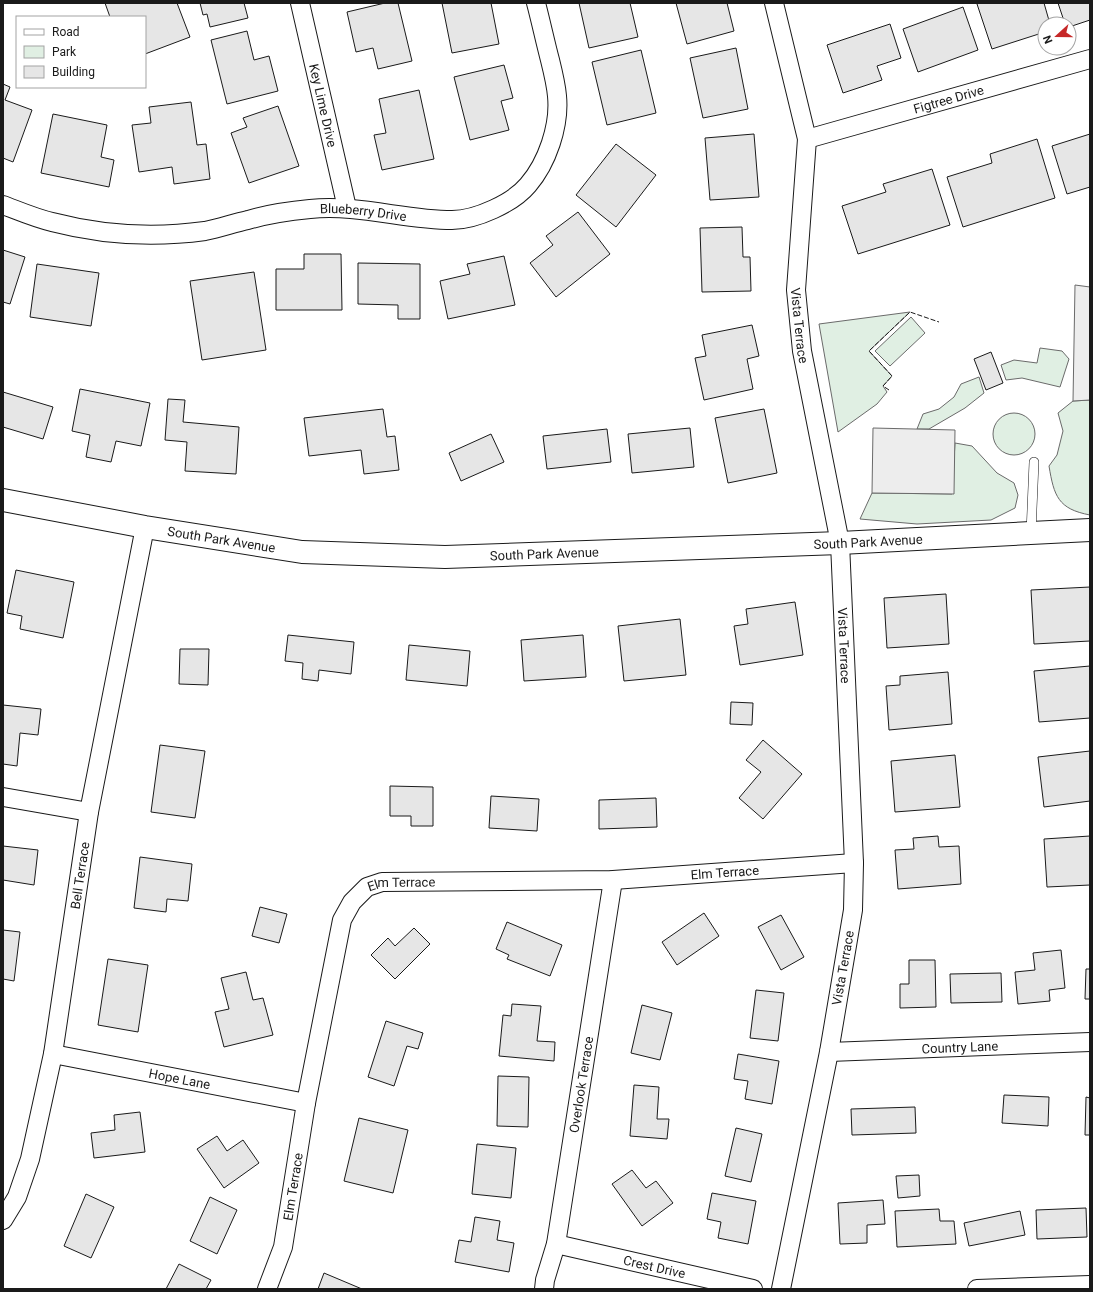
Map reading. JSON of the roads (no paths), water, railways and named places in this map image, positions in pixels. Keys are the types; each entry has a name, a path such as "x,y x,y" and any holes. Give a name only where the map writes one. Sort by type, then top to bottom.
{"street":[{"name":"Key Lime Drive","path":"300,3 346,208"},
{"name":"Blueberry Drive","path":"3,205 50,222 72,227 100,232 139,235 187,233 207,230 284,211 317,208 346,208 435,219 455,220 471,217 499,206 528,186 550,147 557,116 557,97 554,78 536,3"},
{"name":"Vista Terrace","path":"774,3 807,139 796,290 802,351 840,542 854,863 853,910 829,1052 781,1289"},
{"name":"Figtree Drive","path":"807,139 1090,58"},
{"name":"South Park Avenue","path":"3,500 145,527 302,552 445,557 840,542 1090,530"},
{"name":"Bell Terrace","path":"3,1220 17,1197 30,1159 53,1054 89,812 145,527"},
{"path":"3,797 89,812"},
{"name":"Elm Terrace","path":"268,1289 283,1247 306,1103 342,920 352,902 367,887 382,882 613,880 854,863"},
{"name":"Overlook Terrace","path":"544,1289 545,1280 556,1244 613,880"},
{"name":"Country Lane","path":"829,1052 1090,1042"},
{"name":"Hope Lane","path":"53,1054 306,1103"},
{"name":"Crest Drive","path":"556,1244 753,1289"},
{"path":"977,1289 1064,1288 1090,1285"}],"lane":[{"path":"1031,533 1034,462"}]}
